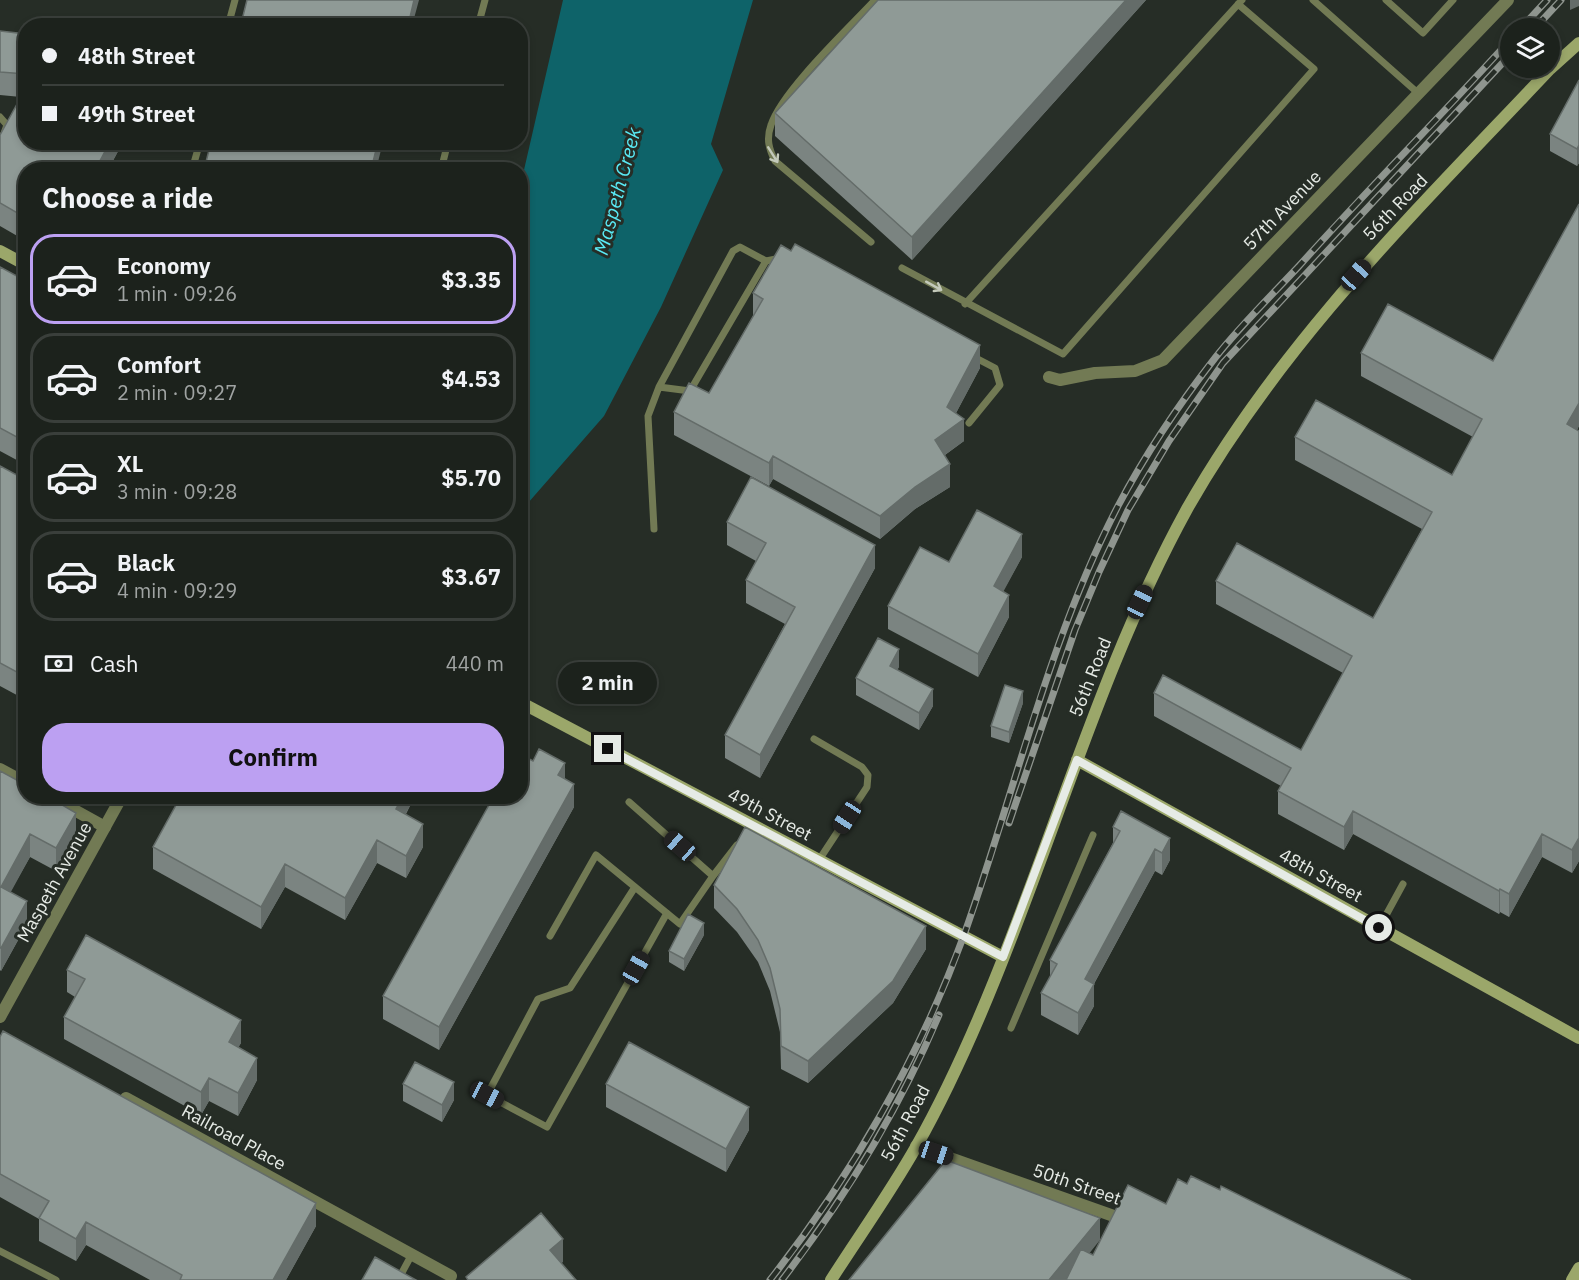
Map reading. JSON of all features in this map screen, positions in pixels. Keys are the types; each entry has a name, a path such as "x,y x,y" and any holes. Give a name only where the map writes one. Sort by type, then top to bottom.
{"main road":[{"name":"56th Road","path":"831,1280 916,1146 972,1030 1003,957 1131,622 1155,572 1210,471 1253,405 1299,342 1366,264 1550,69 1579,43"},
{"path":"0,251 18,261"},
{"name":"49th Street","path":"528,707 749,831 819,860 1003,957"},
{"name":"48th Street","path":"1077,760 1579,1038"},
{"path":"1572,1280 1579,1268"}],"street":[{"name":"57th Avenue","path":"1049,376 1060,380 1095,373 1135,371 1163,360 1508,0"},
{"path":"0,769 18,779"},
{"path":"63,804 105,827"},
{"name":"Maspeth Avenue","path":"0,1017 118,804"},
{"name":"Railroad Place","path":"112,1091 451,1276"},
{"name":"50th Street","path":"916,1146 1135,1224"}],"lane":[{"path":"230,18 235,0"},
{"path":"480,18 485,0"},
{"path":"871,242 775,161 768,148 770,126 783,102 875,0"},
{"path":"1313,0 1419,94"},
{"path":"1386,0 1423,33 1453,0"},
{"path":"902,268 965,304 1063,354 1314,69 1240,2 965,304"},
{"path":"0,117 7,125 0,144"},
{"path":"654,529 648,416 659,387 733,251 740,247 766,261 792,256"},
{"path":"659,387 690,391 766,261"},
{"path":"964,351 995,368 1000,385 969,423"},
{"path":"814,739 862,767 868,775 867,787 819,860"},
{"path":"629,802 713,876"},
{"path":"550,936 596,855 680,924 713,876 749,831"},
{"path":"1011,1028 1093,835"},
{"path":"1379,928 1402,884"},
{"path":"635,887 570,988 538,999 487,1095 547,1127 667,914"},
{"path":"0,1251 56,1280"},
{"path":"398,1280 412,1254"}],"water":[{"name":"Maspeth Creek","path":"563,0 753,0 711,144 723,170 661,307 604,416 528,503 528,162 526,162"}],"building":[{"path":"247,0 414,0 410,18 242,18"},
{"path":"878,0 1126,0 912,237 775,113"},
{"path":"0,31 18,33 18,73 0,72"},
{"path":"1579,80 1579,145 1577,149 1550,134"},
{"path":"18,102 18,150 106,150 99,162 18,162 18,213 0,203 0,135"},
{"path":"209,150 376,150 373,162 206,162"},
{"path":"1579,204 1579,403 1567,424 1579,431 1579,838 1572,850 1542,834 1509,894 1500,889 1499,891 1353,811 1344,827 1278,791 1291,768 1154,693 1163,675 1301,750 1352,656 1216,581 1237,543 1373,618 1432,512 1295,437 1316,400 1452,475 1482,419 1361,353 1388,304 1493,361"},
{"path":"795,244 980,345 947,407 964,419 935,440 950,464 915,487 880,516 773,456 769,463 674,412 689,383 709,393 763,299 753,293 781,245 791,251"},
{"path":"0,267 18,277 18,438 0,428"},
{"path":"0,466 18,476 18,673 0,663"},
{"path":"751,477 875,545 760,755 725,735 795,607 746,580 766,543 727,522"},
{"path":"977,510 1022,534 994,586 1009,595 978,654 888,606 920,547 949,562"},
{"path":"878,638 899,649 890,666 933,689 919,713 856,678"},
{"path":"1005,685 1023,691 1009,732 991,726"},
{"path":"539,749 565,763 558,775 574,784 439,1027 383,996 490,804 528,804 528,758 533,761"},
{"path":"0,771 18,781 18,804 61,804 76,813 56,848 30,834 1,887 27,901 0,948"},
{"path":"177,804 399,804 396,809 423,824 406,856 377,840 345,898 285,864 261,907 153,847"},
{"path":"1121,811 1170,838 1162,853 1155,849 1085,979 1094,984 1078,1013 1041,993 1057,964 1050,960 1120,831 1113,827"},
{"path":"745,827 926,926 893,981 808,1061 781,1046 780,1009 770,968 758,940 737,909 714,885"},
{"path":"688,914 704,923 684,959 669,951"},
{"path":"86,935 241,1020 229,1042 257,1058 238,1093 209,1078 201,1092 64,1017 85,979 67,970"},
{"path":"3,1031 316,1203 273,1280 180,1280 182,1275 86,1222 76,1239 39,1218 49,1201 0,1174 0,1037"},
{"path":"629,1042 749,1107 726,1149 606,1084"},
{"path":"415,1062 454,1082 442,1105 403,1084"},
{"path":"946,1160 1100,1218 1049,1280 849,1280"},
{"path":"1191,1176 1220,1190 1221,1186 1411,1280 1066,1280 1081,1249 1093,1255 1128,1185 1166,1204 1178,1179 1187,1184"},
{"path":"541,1213 563,1239 550,1250 576,1280 468,1280 466,1277"},
{"path":"375,1257 416,1280 362,1280"}],"railway":[{"path":"1530,18 1547,0"},
{"path":"1544,18 1561,0"},
{"path":"770,1280 800,1241 855,1158 904,1071 926,1026 964,935 1052,663 1072,610 1093,557 1139,468 1188,393 1235,334 1500,51"},
{"path":"1009,823 1075,630 1099,572 1128,510 1169,441 1223,363 1500,66"},
{"path":"782,1280 849,1185 869,1152 906,1085 939,1015"}],"route":[{"path":"608,749 1003,957 1077,760 1379,928"}]}
